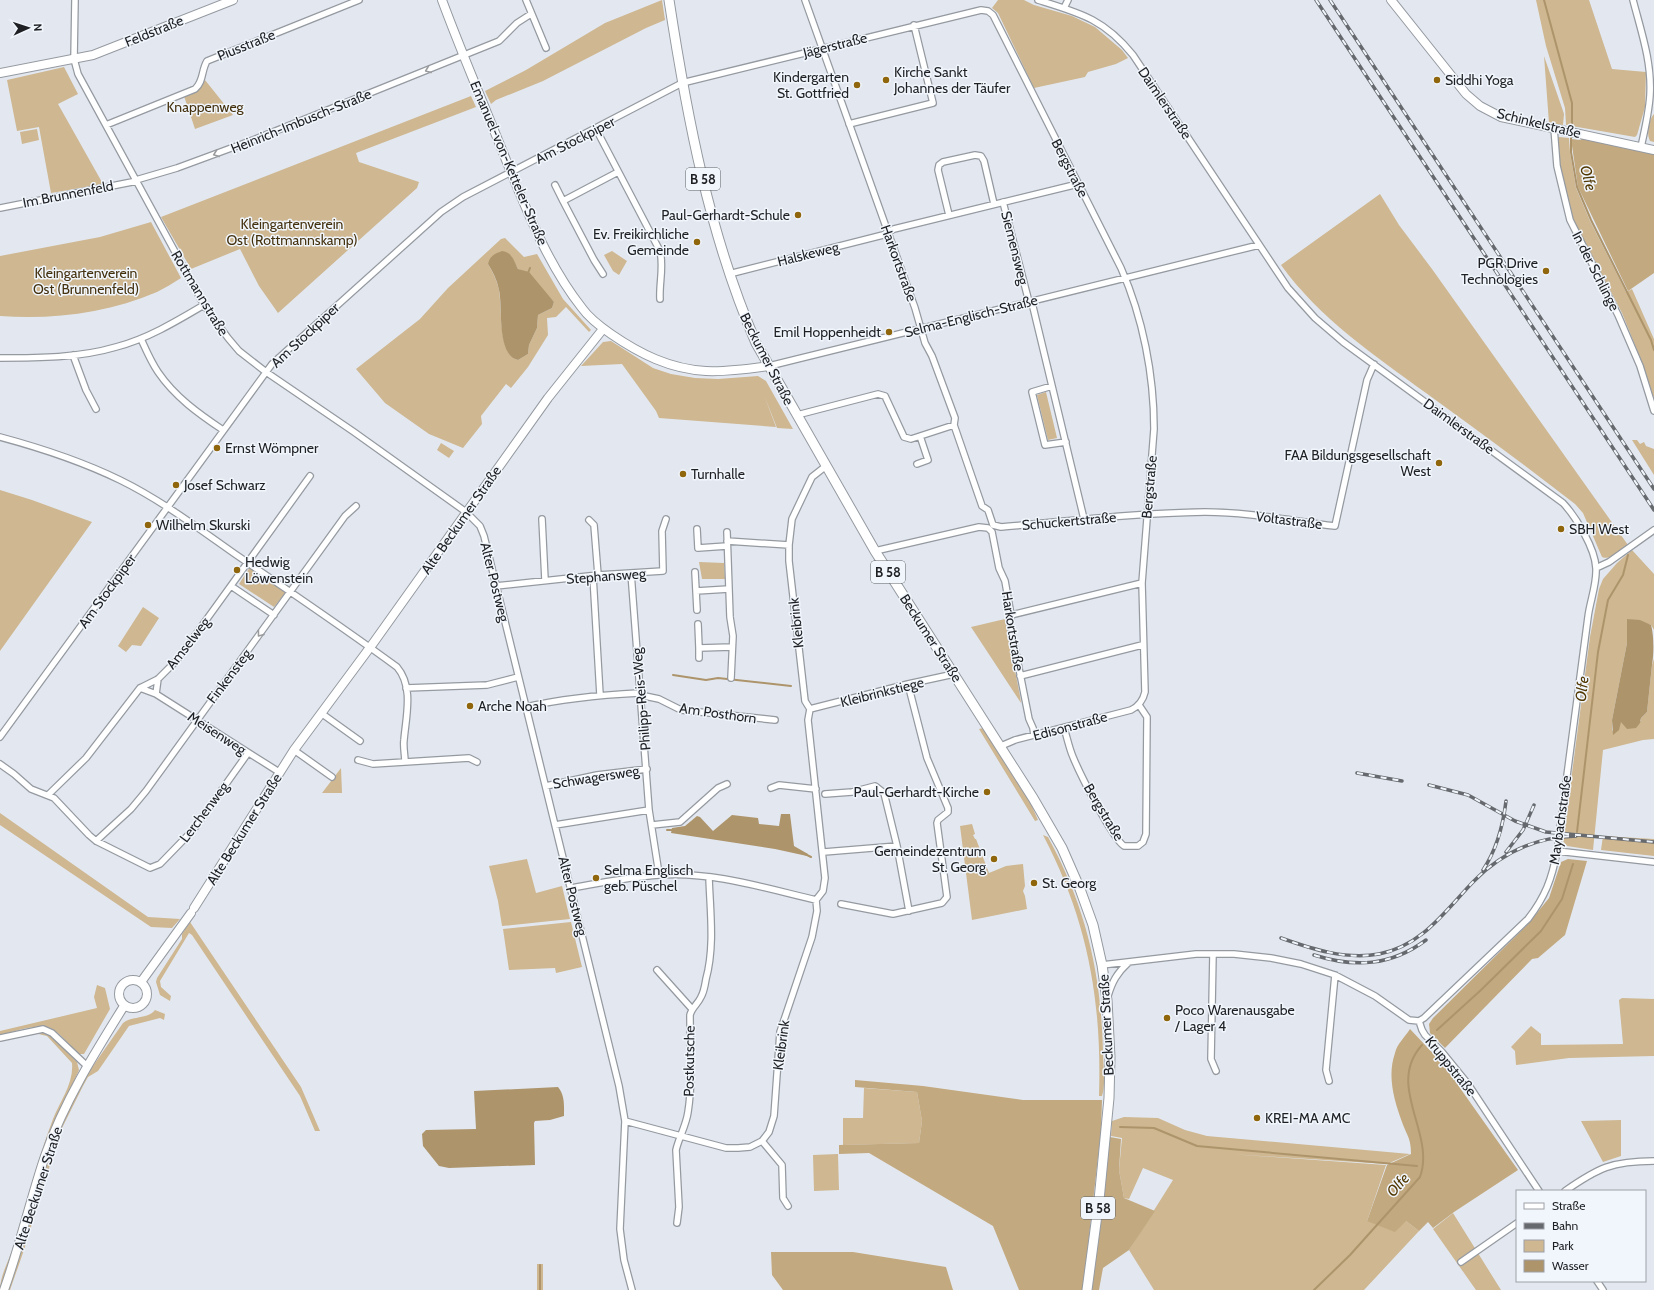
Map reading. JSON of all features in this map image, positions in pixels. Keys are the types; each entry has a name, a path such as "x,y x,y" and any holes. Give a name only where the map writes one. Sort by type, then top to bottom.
{"main road":[{"name":"Beckumer Straße","path":"669,5 682,83 700,168 729,274 756,343 875,551 1001,746 1062,848 1080,889 1093,926 1102,965 1107,1000 1110,1057 1109,1098 1098,1207 1087,1290"}],"street":[{"name":"Rottmannstraße","path":"75,0 74,59 78,74 204,305 228,338 239,351 266,372 354,432 466,512"},
{"name":"Feldstraße","path":"0,73 93,55 233,0"},
{"name":"Piusstraße","path":"106,125 196,89 202,80 204,66 207,61 359,0"},
{"name":"Emanuel-von-Ketteler-Straße","path":"442,0 525,207 549,256 582,310 603,328 636,350 656,360 674,366 694,370 717,371 769,366"},
{"path":"526,0 546,48"},
{"name":"Harkortstraße","path":"805,0 921,329 954,418 954,425 982,506 988,510 999,568 1005,581 1011,615 1010,623 1028,719 1033,728 1034,735"},
{"name":"Daimlerstraße","path":"1038,0 1085,15 1104,27 1124,44 1288,288 1312,314 1343,342 1563,503 1573,514 1582,530 1596,568"},
{"path":"1064,8 1068,0"},
{"name":"Schinkelstraße","path":"1391,0 1466,94 1480,106 1501,117 1654,150"},
{"path":"1633,0 1648,61 1652,108 1641,147"},
{"name":"Jägerstraße","path":"682,83 914,25 981,10 988,11"},
{"name":"Bergstraße","path":"988,11 993,15 1126,278 1149,363 1152,386 1154,429 1142,583 1144,692 1139,705 1147,717 1148,754 1146,834 1143,842 1138,846 1124,846 1116,837 1073,757 1064,728"},
{"name":"Heinrich-Imbusch-Straße","path":"136,180 177,168 253,140 499,41 517,23 532,14"},
{"path":"849,124 934,103 914,25"},
{"name":"Am Stockpiper","path":"0,737 272,364 441,212 463,197 682,83"},
{"name":"In der Schlinge","path":"1554,128 1557,166 1570,220 1618,315 1640,366 1654,411"},
{"path":"596,129 660,251 660,299"},
{"path":"949,215 938,170 939,165 943,162 975,155 981,156 984,161 994,204"},
{"path":"563,201 618,172"},
{"name":"Im Brunnenfeld","path":"0,208 136,180"},
{"name":"Halskeweg","path":"729,274 888,233 894,229 1078,184"},
{"path":"554,185 590,254 603,274"},
{"name":"Siemensweg","path":"1003,202 1029,302 1033,307 1084,519"},
{"name":"Selma-Englisch-Straße","path":"769,366 1259,245"},
{"path":"0,358 34,358 73,355 116,348 141,339 204,305"},
{"name":"Alte Beckumer Straße","path":"141,982 193,910 294,750 370,647 548,398 603,328"},
{"path":"141,339 158,372 185,403 224,430"},
{"path":"73,355 86,390 96,409"},
{"name":"Voltastraße","path":"1147,515 1187,512 1232,513 1336,526 1367,380 1374,364"},
{"path":"1052,386 1032,392 1045,445 1066,442"},
{"path":"797,415 878,394 885,396 904,437 910,439 954,425"},
{"path":"917,464 928,460 920,436"},
{"path":"0,437 44,449 81,462 121,480 168,508 397,667 403,674 406,688 408,714 404,741 405,762"},
{"name":"Kleibrink","path":"762,1141 769,1132 774,1116 780,1032 812,937 818,911 816,900 822,893 825,878 824,852 808,720 810,710 805,701 789,561 789,545 792,519 808,483 816,473 826,466"},
{"name":"Amselweg","path":"48,795 86,758 140,688 158,679 178,659 310,476"},
{"name":"Finkensteg","path":"96,841 131,809 146,791 196,719 291,592 345,516 356,506"},
{"name":"Alter Postweg","path":"466,512 480,526 484,536 619,1086 625,1121 620,1229 624,1260 632,1290"},
{"name":"Schuckertstraße","path":"875,551 978,526 1001,528 1084,519 1147,515"},
{"path":"542,519 545,580"},
{"name":"Stephansweg","path":"496,586 595,575 663,572 662,531 666,519"},
{"path":"589,520 594,525 600,695"},
{"path":"697,529 698,548 727,544 789,545"},
{"path":"1596,568 1609,562 1654,530"},
{"path":"727,532 730,617 733,636 731,678"},
{"name":"Maybachstraße","path":"1419,1021 1429,1014 1528,919 1540,903 1550,882 1557,851 1588,617 1596,568"},
{"path":"695,572 697,610"},
{"name":"Philipp-Reis-Weg","path":"631,573 649,810 659,874"},
{"path":"1011,615 1142,583"},
{"path":"231,586 274,615"},
{"path":"696,591 729,589"},
{"path":"698,624 699,658"},
{"path":"1020,676 1142,645"},
{"path":"699,648 732,647"},
{"name":"Kleibrinkstiege","path":"810,710 908,684 954,674"},
{"path":"406,688 487,685 518,677"},
{"path":"156,694 158,679"},
{"path":"841,904 894,914 942,903 947,897 937,823 938,820 948,812 948,808 927,758 908,684"},
{"name":"Meisenweg","path":"140,688 156,694 279,772"},
{"name":"Am Posthorn","path":"526,707 555,700 600,695 639,694 659,699 681,710 775,720"},
{"name":"Edisonstraße","path":"1001,746 1015,740 1131,710 1139,705"},
{"path":"321,713 360,741"},
{"path":"294,750 332,777"},
{"name":"Lerchenweg","path":"0,764 31,789 48,795 57,801 96,841 146,867 157,866 194,829 248,753"},
{"path":"358,760 373,764 469,758 477,762"},
{"name":"Schwagersweg","path":"546,786 597,775 647,769"},
{"path":"652,825 680,822 718,788 727,784"},
{"path":"771,788 779,785 816,789"},
{"path":"825,794 852,792 875,786 884,793 909,911"},
{"path":"555,825 649,810"},
{"path":"824,852 896,846"},
{"path":"1557,851 1654,862"},
{"path":"571,888 659,874 709,877 752,885 816,900"},
{"name":"Postkutsche","path":"677,1222 679,1207 676,1150 688,1112 690,1079 690,1015 692,1009 701,998 708,970 711,934 709,877"},
{"path":"1213,954 1211,1060 1216,1071"},
{"name":"Kruppstraße","path":"1102,965 1128,963 1174,956 1243,954 1301,964 1335,975 1375,996 1409,1020 1419,1021 1426,1035 1468,1084 1538,1190"},
{"path":"1107,1000 1111,983 1128,963"},
{"path":"657,970 692,1009"},
{"path":"1329,1081 1326,1070 1335,975"},
{"path":"133,980 141,982 147,992 146,1000 143,1004 134,1009 124,1006 118,993 122,985 125,982 133,980"},
{"name":"Alte Beckumer Straße","path":"4,1290 19,1248 45,1156 71,1094 124,1006"},
{"path":"0,1038 43,1029 52,1033 87,1066"},
{"path":"625,1121 726,1148 750,1147 762,1141 782,1165 783,1198 788,1206"},
{"path":"1566,1190 1598,1170 1616,1164 1654,1161"},
{"path":"1461,1262 1516,1224"}],"green space":[{"path":"662,0 665,20 646,28 543,81 496,100 491,104 485,91 526,70 605,23"},
{"path":"998,0 1024,0 1034,5 1072,16 1095,27 1122,50 1128,58 1116,64 1088,72 1085,77 1034,88 998,13 992,8"},
{"path":"1536,0 1589,0 1612,69 1646,72 1645,107 1637,135 1635,137 1566,125 1565,108 1546,46"},
{"path":"1544,56 1564,114 1563,125 1549,123"},
{"path":"64,67 78,94 58,104 103,184 51,193 39,127 17,131 7,80"},
{"name":"Knappenweg","path":"205,80 233,115 195,129 184,96 196,90"},
{"name":"Kleingartenverein Ost (Rottmannskamp)","path":"471,96 476,107 356,153 359,162 419,182 417,188 278,313 259,286 240,249 191,269 161,217"},
{"path":"1654,114 1654,142 1650,141 1648,131"},
{"path":"37,129 39,140 22,144 20,132"},
{"path":"1559,137 1569,138 1576,188 1590,221 1626,292 1632,289 1654,339 1654,399 1643,365 1622,313 1573,219 1560,166"},
{"path":"1380,194 1399,225 1432,269 1628,545 1613,556 1609,558 1602,557 1583,513 1575,504 1387,365 1349,335 1313,302 1281,265"},
{"name":"Kleingartenverein Ost (Brunnenfeld)","path":"151,222 181,278 178,280 157,292 100,310 60,316 0,316 0,256 100,237"},
{"path":"505,238 524,257 537,254 563,299 591,330 589,332 566,307 556,317 547,318 548,335 528,367 511,388 506,384 481,416 482,424 463,448 429,434 385,403 356,369 420,319 448,288 501,239","holes":["511,256 518,269 523,271 554,302 552,308 538,315 537,328 529,345 528,354 518,360 512,357 507,350 504,341 499,290 495,277 488,264"]},
{"path":"612,251 627,261 619,275 613,271 604,255"},
{"path":"611,341 653,368 671,374 695,378 718,379 758,376 766,381 793,429 777,428 764,395 776,427 659,418 656,411 622,364 581,366 603,342"},
{"path":"1046,392 1057,438 1048,440 1037,395"},
{"path":"1632,440 1637,440 1640,444 1644,442 1646,446 1654,449 1654,475"},
{"path":"441,443 454,451 449,458 437,450"},
{"path":"0,490 92,522 0,651"},
{"path":"1632,550 1654,574 1654,630 1651,625 1627,619 1627,643 1612,720 1612,731 1621,722 1641,721 1641,718 1647,712 1654,659 1654,739 1643,740 1603,750 1593,850 1567,846 1563,841 1590,637 1599,589 1603,579 1617,563"},
{"path":"699,562 724,563 725,579 702,579"},
{"path":"250,567 286,592 274,607 239,584"},
{"path":"143,607 159,618 141,646 132,645 126,652 118,646"},
{"path":"1005,619 1020,696 1021,703 971,627"},
{"path":"983,728 1030,802 1038,820 1035,821 979,729"},
{"path":"341,768 342,793 322,793"},
{"path":"0,813 148,917 180,919 172,928 151,927 0,825"},
{"path":"972,824 975,834 973,835 976,839 989,873 1006,866 1023,864 1025,886 1023,891 1027,909 972,920 960,826"},
{"path":"1043,835 1048,837 1072,889 1082,915 1095,967 1102,1022 1104,1080 1102,1096 1099,1096 1098,1027 1089,962 1071,899"},
{"path":"1603,836 1654,839 1654,856 1601,850"},
{"path":"527,859 536,893 562,886 570,919 502,926 498,901 489,866"},
{"path":"190,922 301,1087 320,1131 315,1131 300,1096 192,935 189,933 160,981 161,987 171,996 170,1001 160,995 156,982 157,978 182,939 182,934"},
{"path":"571,922 582,967 556,973 555,968 509,970 503,929"},
{"path":"97,985 105,988 110,1009 84,1054 78,1054 65,1040 50,1028 25,1028 0,1035 0,1031 97,1008 94,997"},
{"path":"1622,998 1654,999 1654,1056 1569,1058 1516,1065 1515,1051 1511,1047 1531,1026 1541,1034 1541,1045 1623,1044 1619,1000"},
{"path":"155,1010 165,1014 164,1020 160,1018 129,1026 98,1071 88,1077 83,1086 60,1132 24,1250 10,1290 7,1290 48,1157 59,1128 86,1076 123,1023 131,1019 149,1015"},
{"path":"42,1032 53,1037 77,1062 79,1070 64,1103 0,1290 3,1273 13,1247 42,1151 53,1119 71,1078 72,1063 47,1036 34,1033"},
{"path":"864,1088 917,1092 922,1121 919,1143 843,1145 843,1118 863,1118"},
{"path":"1124,1117 1158,1118 1185,1130 1207,1136 1410,1154 1387,1164 1229,1154 1386,1165 1367,1221 1406,1221 1419,1231 1364,1290 1154,1290 1129,1250 1173,1180 1143,1168 1129,1199 1124,1198 1119,1170 1122,1138 1111,1136 1112,1121"},
{"path":"1621,1120 1621,1156 1603,1162 1581,1121"},
{"path":"838,1154 839,1190 814,1191 813,1155"},
{"path":"1453,1213 1501,1290 1476,1290 1433,1229"},
{"path":"537,1264 543,1264 543,1290 537,1290"}],"shaded area":[{"path":"1582,137 1654,154 1654,273 1628,291 1578,187 1571,139 1581,140"},
{"path":"1568,859 1587,861 1565,935 1538,958 1532,959 1445,1048 1430,1033 1429,1024 1433,1018 1528,924 1549,898 1561,862"},
{"path":"1410,1029 1443,1064 1518,1170 1454,1212 1433,1228 1428,1222 1419,1231 1406,1221 1395,1232 1367,1221 1387,1165 1411,1154 1409,1141 1396,1105 1392,1088 1392,1070 1396,1050"},
{"path":"855,1080 923,1086 1023,1100 1102,1100 1101,1131 1083,1290 1019,1290 993,1226 869,1153 839,1154 839,1145 919,1143 922,1121 917,1092 855,1087"},
{"path":"1110,1137 1121,1139 1119,1170 1124,1198 1155,1211 1129,1250 1103,1268 1099,1290 1092,1290 1104,1200"},
{"path":"771,1252 853,1252 946,1267 953,1290 783,1290 772,1275"}],"water":[{"path":"502,251 510,255 518,269 529,272 554,302 552,308 538,315 537,328 529,345 528,354 518,360 511,356 506,349 503,340 499,290 495,276 488,264 493,256"},
{"path":"1627,619 1640,620 1651,625 1652,629 1653,656 1647,712 1641,718 1640,723 1636,728 1627,729 1621,722 1619,730 1613,735 1612,720 1627,643"},
{"path":"781,814 790,814 794,846 808,854 807,856 775,849 671,833 672,828 685,826 697,816 700,817 713,831 732,815 758,818 759,824 779,826"},
{"path":"558,1087 563,1097 564,1116 550,1120 535,1121 535,1165 449,1168 439,1166 423,1146 422,1134 426,1130 476,1129 474,1091"}],"waterway":[{"name":"Olfe","path":"1544,0 1572,103 1572,129"},
{"name":"Olfe","path":"1571,133 1571,152 1577,187 1591,220 1651,340 1654,350"},
{"path":"528,273 530,268"},
{"name":"Olfe","path":"1577,832 1598,652 1608,600 1623,575 1628,555"},
{"path":"673,675 706,680 718,678 791,686"},
{"path":"667,830 674,830"},
{"path":"805,854 811,857"},
{"name":"Olfe","path":"1437,1030 1481,990 1541,931 1562,899 1573,864"},
{"name":"Olfe","path":"1314,1290 1350,1255 1420,1177 1423,1160 1422,1144 1409,1093 1408,1077 1412,1061 1422,1045"},
{"path":"1120,1127 1154,1128 1197,1146 1417,1166"},
{"path":"540,1265 540,1290"}],"railway":[{"path":"1316,0 1654,510"},
{"path":"1330,0 1654,489"},
{"path":"1357,773 1402,781"},
{"path":"1429,785 1468,795 1515,821 1546,832 1654,842"},
{"path":"1483,870 1496,846 1506,801"},
{"path":"1506,852 1523,830 1534,805"},
{"path":"1281,938 1329,952 1354,956 1379,954 1394,950 1408,943 1432,926 1473,882 1507,855 1533,843 1561,837 1576,836"},
{"path":"1314,955 1344,962 1372,962 1386,960 1400,955 1413,949 1426,940"}],"place":[{"name":"Kirche Sankt Johannes der Täufer","path":"886,80"},
{"name":"Siddhi Yoga","path":"1437,80"},
{"name":"Kindergarten St. Gottfried","path":"857,85"},
{"name":"Paul-Gerhardt-Schule","path":"798,215"},
{"name":"Ev. Freikirchliche Gemeinde","path":"697,242"},
{"name":"PGR Drive Technologies","path":"1546,271"},
{"name":"Emil Hoppenheidt","path":"889,332"},
{"name":"Ernst Wömpner","path":"217,448"},
{"name":"FAA Bildungsgesellschaft West","path":"1439,463"},
{"name":"Turnhalle","path":"683,474"},
{"name":"Josef Schwarz","path":"176,485"},
{"name":"Wilhelm Skurski","path":"148,525"},
{"name":"SBH West","path":"1561,529"},
{"name":"Hedwig Löwenstein","path":"237,570"},
{"name":"Arche Noah","path":"470,706"},
{"name":"Paul-Gerhardt-Kirche","path":"987,792"},
{"name":"Gemeindezentrum St. Georg","path":"994,859"},
{"name":"Selma Englisch geb. Püschel","path":"596,878"},
{"name":"St. Georg","path":"1034,883"},
{"name":"Poco Warenausgabe / Lager 4","path":"1167,1018"},
{"name":"KREI-MA AMC","path":"1257,1118"}]}
